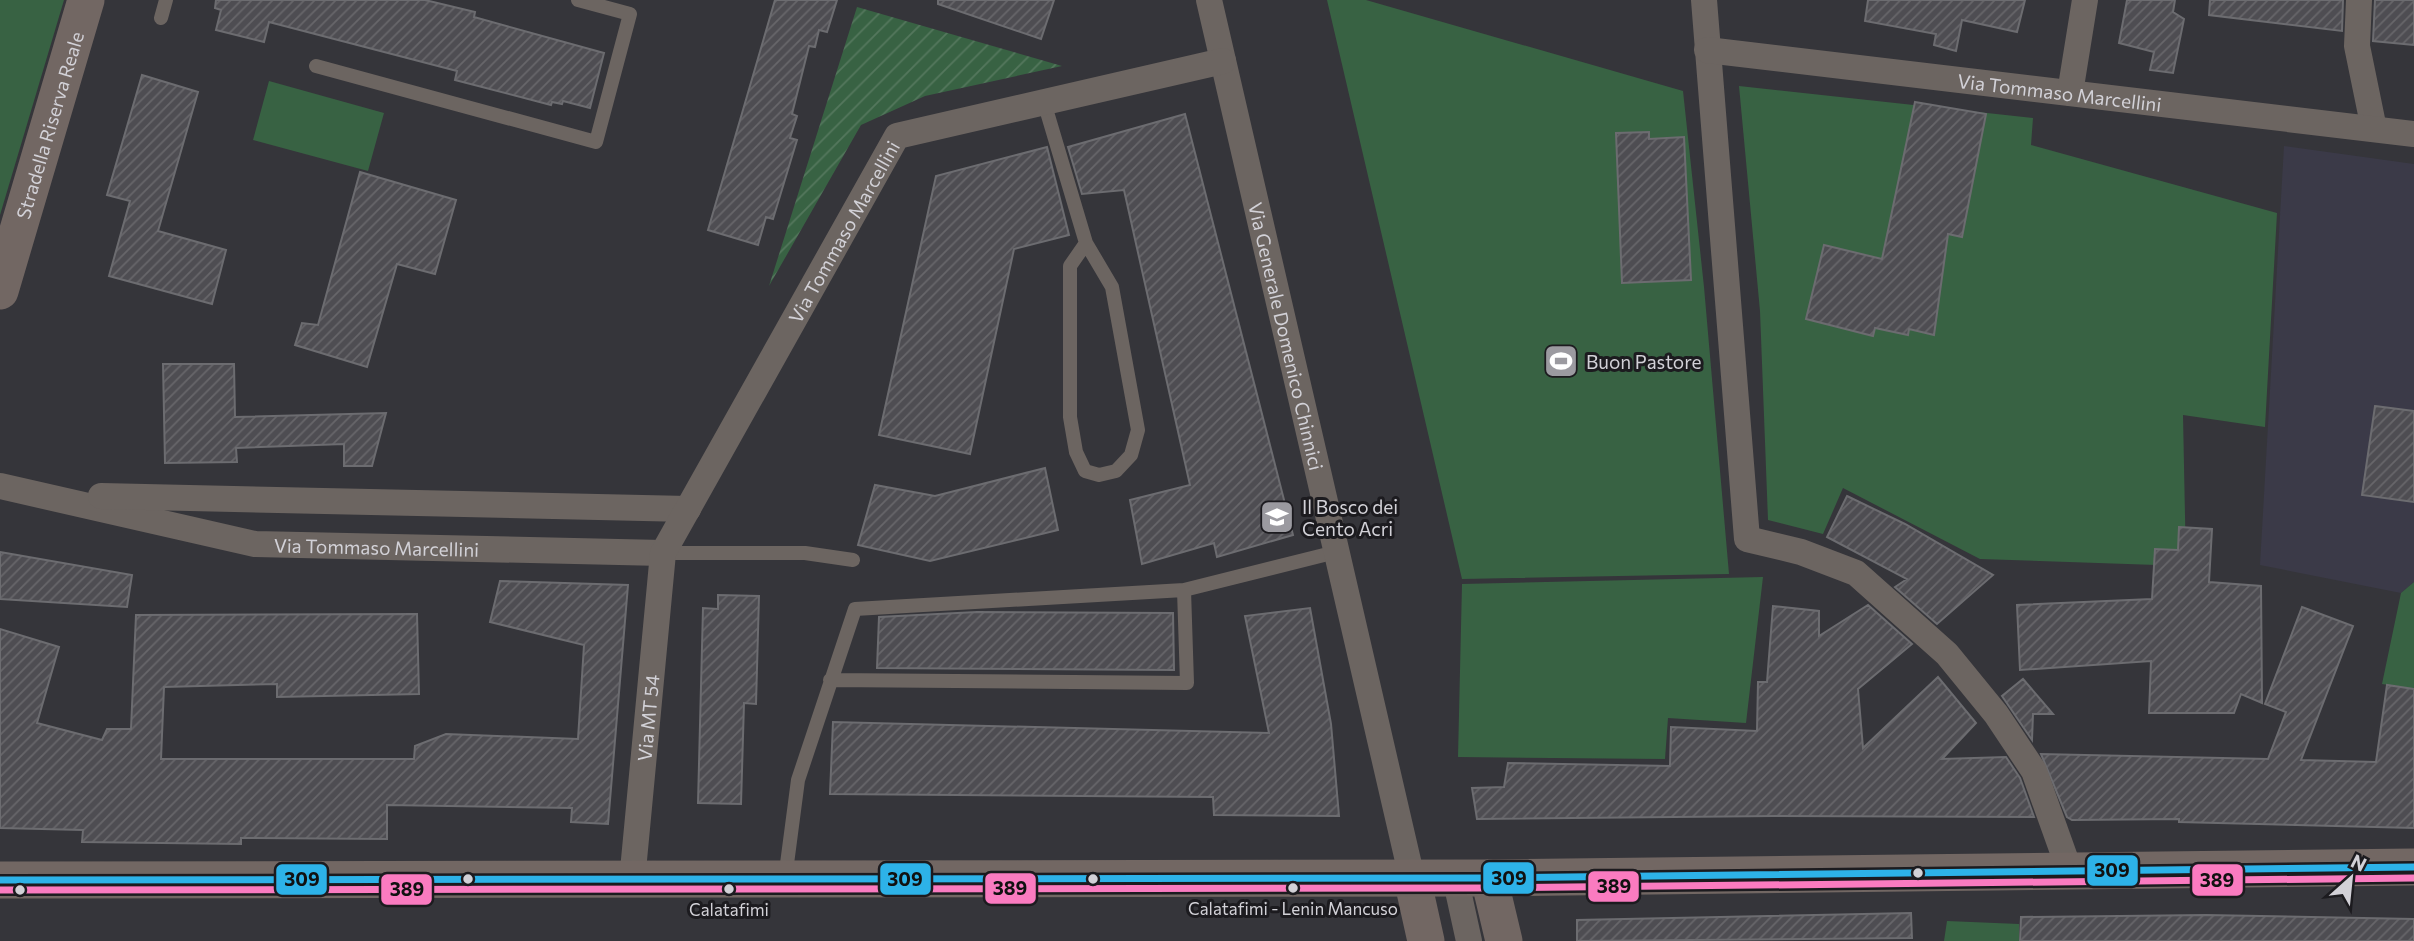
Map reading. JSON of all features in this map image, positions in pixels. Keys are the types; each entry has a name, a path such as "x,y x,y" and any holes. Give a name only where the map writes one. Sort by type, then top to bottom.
{"main road":[{"name":"Stradella Riserva Reale","path":"0,291 86,0"},
{"path":"0,880 1412,878 2414,867"},
{"path":"1472,877 1504,941"},
{"path":"1412,878 1426,941"}],"street":[{"name":"Via Generale Domenico Chinnici","path":"1209,0 1412,878"},
{"path":"1704,0 1747,539 1801,552 1856,573 1947,654 1996,714 2034,771 2069,869"},
{"path":"2070,93 2085,0"},
{"path":"2359,0 2357,46 2374,129"},
{"name":"Via Tommaso Marcellini","path":"1707,50 2414,134"},
{"name":"Via Tommaso Marcellini","path":"0,486 255,544 663,553 897,136 1223,61"},
{"name":"Via Tommaso Marcellini","path":"47,496 688,509"},
{"name":"Via MT 54","path":"632,881 663,553"},
{"path":"1469,941 1472,877"}],"lane":[{"path":"161,18 166,0"},
{"path":"316,66 596,142 630,14 578,0"},
{"path":"1044,102 1086,243 1112,287 1138,430 1131,455 1116,471 1099,475 1085,471 1076,452 1070,416 1070,266 1086,243"},
{"path":"785,880 798,780 855,609 1184,590 1336,552"},
{"path":"663,553 805,553 853,560"},
{"path":"830,680 1187,683 1184,590"}],"shaded area":[{"path":"2284,146 2414,164 2414,582 2401,593 2260,565"}],"green space":[{"path":"0,0 64,0 0,215"},
{"name":"Buon Pastore","path":"1327,0 1366,0 1683,91 1704,287 1729,574 1462,579"},
{"path":"857,7 1062,66 925,96 861,125 769,286"},
{"path":"269,81 384,113 368,171 253,140"},
{"path":"1739,86 2033,118 2031,145 2277,213 2265,427 2183,415 2186,566 1980,559 1843,488 1823,534 1768,520 1760,311"},
{"path":"1763,577 1746,723 1668,718 1665,759 1458,757 1462,584"},
{"path":"2414,582 2414,689 2382,684 2401,593"},
{"path":"1947,921 2019,924 2019,941 1944,941"}],"building":[{"path":"216,0 425,0 475,12 474,17 604,53 590,108 563,101 562,104 552,102 551,105 455,80 457,71 269,22 264,42 216,30 221,10 215,8"},
{"path":"775,0 837,0 827,32 819,30 815,47 809,46 792,114 797,116 790,138 797,140 773,219 766,217 758,245 708,230"},
{"path":"938,0 1054,0 1041,39 938,4"},
{"path":"1868,0 2025,0 2017,32 1962,20 1956,51 1934,45 1936,34 1865,21"},
{"path":"2127,0 2175,0 2173,12 2184,19 2173,73 2150,70 2154,52 2119,43"},
{"path":"2210,0 2343,0 2342,31 2209,15"},
{"path":"2375,0 2414,0 2414,45 2373,41"},
{"path":"142,75 198,92 158,231 226,250 212,304 109,276 130,201 107,195"},
{"path":"1915,102 1986,114 1962,237 1948,234 1934,335 1909,329 1908,335 1875,328 1873,336 1806,319 1824,245 1882,259"},
{"path":"1185,114 1293,535 1217,557 1214,543 1142,564 1130,500 1190,485 1124,190 1082,194 1068,147"},
{"path":"1649,132 1649,139 1684,137 1691,280 1622,283 1616,133"},
{"path":"1047,147 1069,235 1014,249 970,454 879,435 936,176"},
{"path":"360,172 456,200 435,274 397,264 367,367 295,345 302,323 318,325"},
{"path":"163,364 234,364 235,417 386,413 372,466 344,466 344,444 236,448 237,462 165,463"},
{"path":"2375,406 2414,411 2414,502 2362,495"},
{"path":"1045,468 1058,530 930,561 858,545 875,485 935,496"},
{"path":"1847,496 1905,524 1993,575 1937,624 1895,587 1907,579 1827,537"},
{"path":"2179,527 2212,529 2209,582 2261,586 2262,703 2241,694 2234,713 2149,713 2151,661 2020,670 2017,605 2152,599 2155,549 2178,550"},
{"path":"0,552 132,575 127,607 0,599"},
{"path":"500,581 628,585 608,824 571,822 572,808 387,805 387,839 241,838 241,844 82,842 83,830 0,828 0,629 59,647 37,723 102,740 107,729 131,729 136,615 417,614 419,694 277,697 277,684 164,687 161,759 414,759 415,746 446,734 578,739 584,645 490,622"},
{"path":"718,595 759,596 756,704 744,703 741,804 698,803 703,608 718,609"},
{"path":"1868,605 1912,644 1858,689 1863,748 1938,677 1976,723 1942,759 2006,757 2020,778 2034,817 1477,819 1472,788 1504,787 1508,763 1670,766 1671,727 1757,731 1758,682 1767,682 1773,606 1819,611 1819,636"},
{"path":"2302,607 2353,626 2301,760 2376,762 2387,685 2414,689 2414,828 2179,822 2179,819 2072,820 2067,817 2041,754 2268,759 2286,712 2265,704"},
{"path":"1310,608 1331,724 1339,816 1214,815 1213,797 830,794 833,722 1269,733 1245,616"},
{"path":"977,612 1173,613 1174,670 877,668 879,617"},
{"path":"2023,679 2053,714 2033,714 2032,740 2002,696"},
{"path":"1911,913 1912,938 1577,941 1577,920"},
{"path":"2206,915 2414,919 2414,941 2020,941 2021,917"}],"transit line":[{"name":"309","path":"0,880 1489,878 2414,867"},
{"name":"389","path":"0,890 1489,888 2414,878"}],"place":[{"name":"Buon Pastore","path":"1561,361"},
{"name":"Il Bosco dei Cento Acri","path":"1277,517"},
{"name":"Calatafimi - Lenin Mancuso","path":"1293,888"},
{"name":"Calatafimi","path":"729,889"}]}
